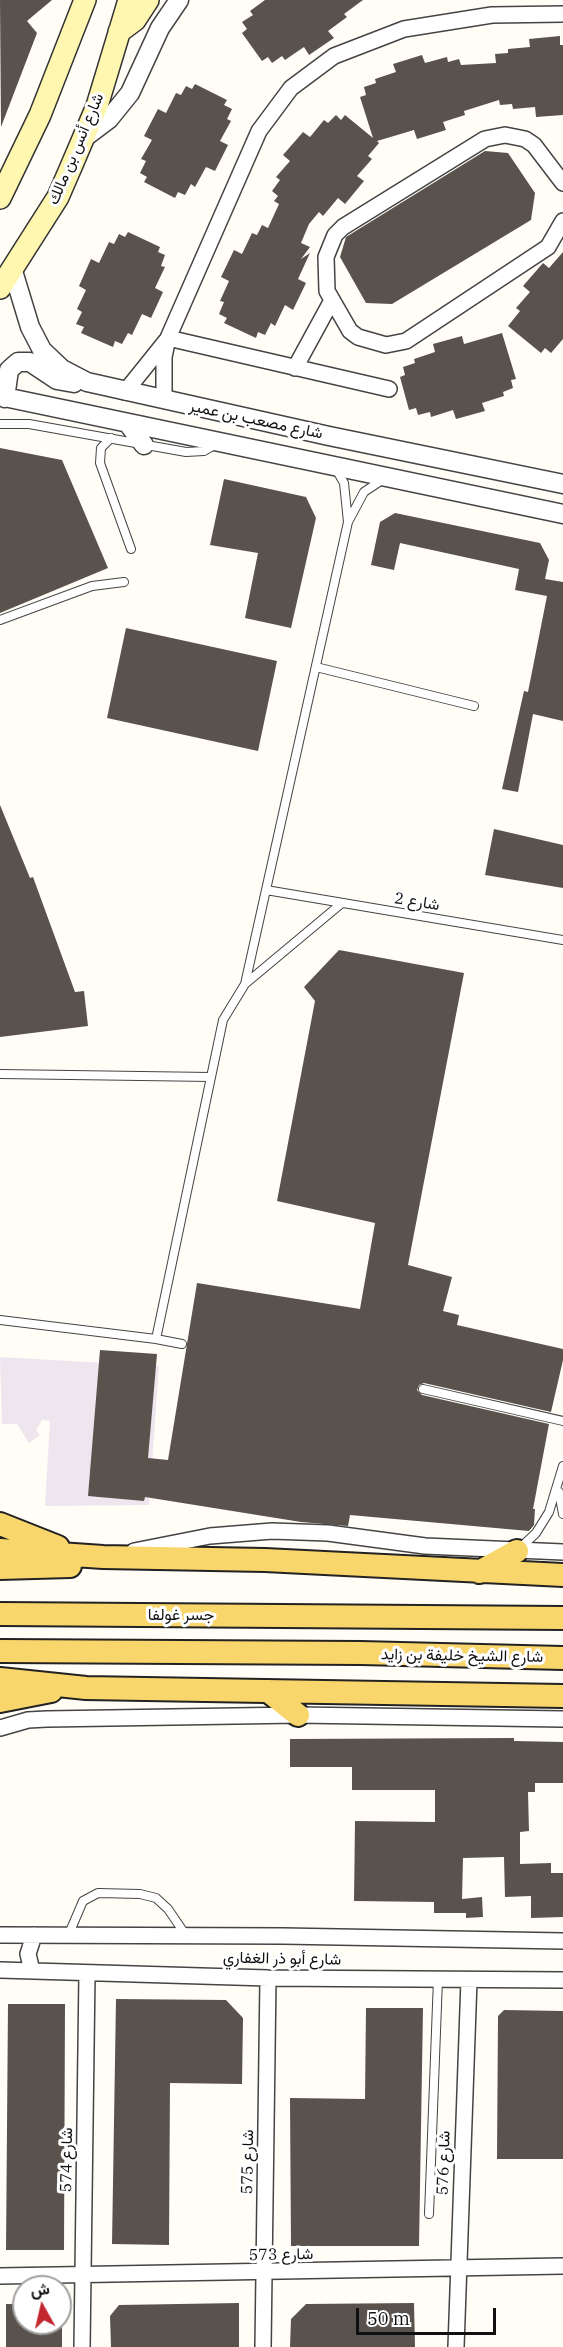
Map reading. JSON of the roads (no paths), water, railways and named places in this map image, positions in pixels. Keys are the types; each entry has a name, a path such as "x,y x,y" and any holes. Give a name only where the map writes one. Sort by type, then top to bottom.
{"main road":[{"path":"0,198 40,115 85,0"},
{"name":"شارع أنس بن مالك","path":"0,288 13,271 57,197 85,136 129,0"},
{"path":"119,33 135,20 148,0"},
{"path":"0,1524 94,1556"},
{"path":"0,1550 94,1556 265,1560 563,1575"},
{"path":"479,1572 518,1551"},
{"path":"0,1568 54,1568 94,1556"},
{"name":"جسر غولفا","path":"0,1614 563,1618"},
{"name":"شارع الشيخ خليفة بن زايد","path":"0,1651 361,1653 563,1659"},
{"path":"0,1679 86,1688 563,1696"},
{"path":"0,1701 86,1688"},
{"path":"268,1691 298,1715"}],"street":[{"path":"85,136 109,119 130,93 160,28 179,0"},
{"path":"164,400 164,357 168,338 259,131 273,108 311,71 334,56 404,29 492,15 563,14"},
{"path":"563,183 534,145 525,139 505,135 476,144 343,227 335,235 324,268 331,302 350,331 358,337 386,345 406,341 548,247 563,221"},
{"name":"شارع مصعب بن عمير","path":"13,271 30,327 42,350 62,369 87,382 125,392 563,484"},
{"path":"295,368 331,302"},
{"path":"168,338 389,389"},
{"path":"125,392 168,338"},
{"path":"3,397 9,370 18,362 30,362 64,382 87,382"},
{"name":"شارع مصعب بن عمير","path":"3,397 563,514"},
{"path":"129,425 144,444"},
{"path":"94,1556 210,1536 272,1531 328,1533 425,1546 563,1552"},
{"path":"0,1728 28,1720 47,1719 298,1715 563,1719"},
{"name":"شارع أبو ذر الغفاري","path":"0,1935 563,1941"},
{"path":"32,1971 28,1954 34,1935"},
{"name":"شارع أبو ذر الغفاري","path":"0,1970 268,1978 563,1980"},
{"name":"شارع 574","path":"82,2347 87,1973"},
{"name":"شارع 575","path":"263,2347 268,1978"},
{"name":"شارع 576","path":"456,2347 469,1980"},
{"name":"شارع 573","path":"0,2276 459,2270 563,2266"}],"lane":[{"path":"0,424 23,423 195,453 209,449 218,442"},
{"path":"111,438 101,448 100,462 131,549"},
{"path":"334,467 345,483 348,522"},
{"path":"245,984 348,522 364,492 386,478"},
{"path":"0,620 92,586 124,582"},
{"path":"316,667 474,706"},
{"name":"شارع 2","path":"266,890 563,940"},
{"path":"156,1340 223,1020 245,984 342,903"},
{"path":"0,1074 211,1077"},
{"path":"0,1320 182,1344"},
{"path":"423,1389 563,1421"},
{"path":"518,1551 543,1522 558,1488 563,1466"},
{"path":"558,1488 563,1514"},
{"path":"68,1936 83,1901 98,1893 141,1894 156,1898 168,1910 186,1936"},
{"path":"429,2214 438,1979"}]}
